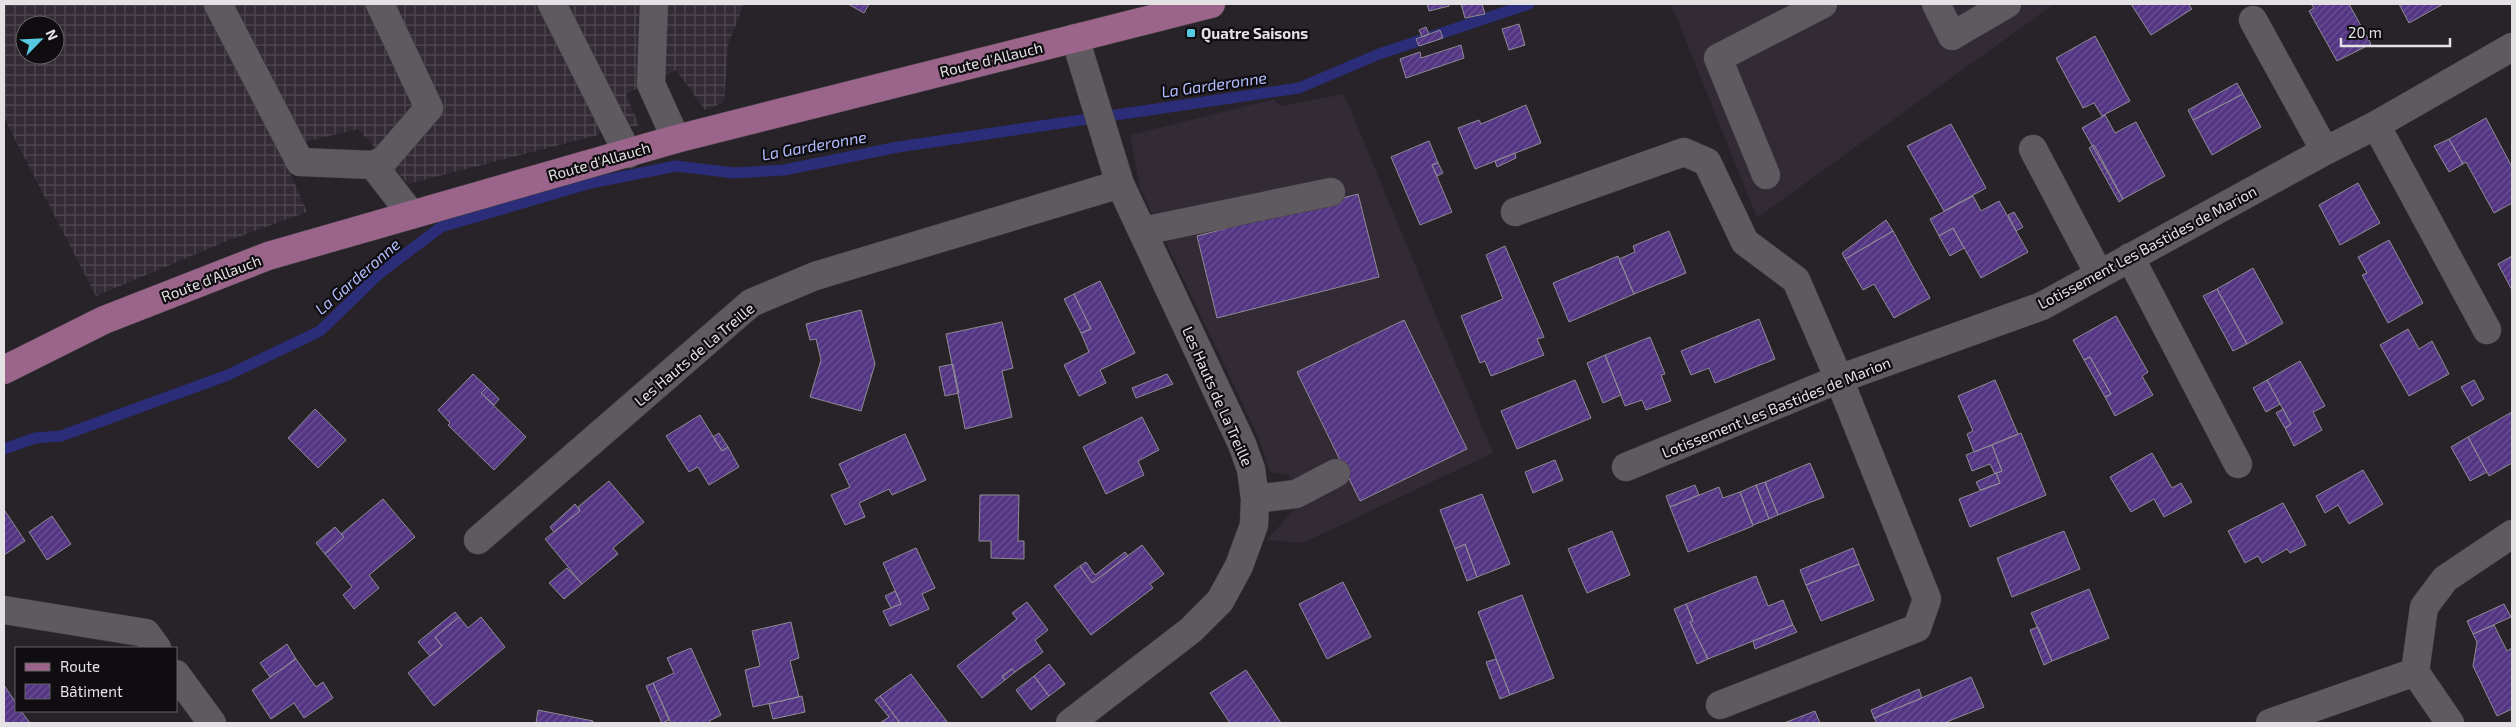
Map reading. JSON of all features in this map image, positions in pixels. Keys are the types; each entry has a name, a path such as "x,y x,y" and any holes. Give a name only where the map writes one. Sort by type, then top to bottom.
{"main road":[{"name":"Route d'Allauch","path":"4,370 104,320 268,256 676,139 1075,38 1154,10 1198,6"}],"street":[{"path":"218,4 300,162 373,165 384,160 429,108 380,4"},
{"path":"552,4 628,154"},
{"path":"654,4 651,84 676,139"},
{"path":"1766,174 1718,58 1823,4"},
{"path":"1936,4 1952,36 2007,4"},
{"path":"2253,20 2325,151"},
{"name":"Les Hauts de La Treille","path":"1070,723 1191,630 1220,601 1239,566 1254,526 1255,500 1251,469 1242,444 1120,184 1075,38"},
{"name":"Lotissement Les Bastides de Marion","path":"1626,467 1839,379 2042,306 2376,125 2512,47"},
{"path":"2376,125 2487,330"},
{"path":"2032,149 2099,274"},
{"path":"1515,212 1684,152 1707,162 1745,242 1796,280 1839,379 1927,598 1919,621 1916,628 1720,705"},
{"path":"373,165 411,214"},
{"name":"Les Hauts de La Treille","path":"478,540 751,303 815,276 1120,184"},
{"path":"1143,230 1332,192"},
{"path":"2130,257 2238,464"},
{"path":"1255,500 1296,494 1336,473"},
{"path":"2450,723 2415,672 2424,607 2446,579 2512,534"},
{"path":"4,610 146,633 156,647"},
{"path":"2270,723 2415,672"},
{"path":"178,677 212,723"}],"shaded area":[{"path":"4,4 543,4 606,125 600,130 598,135 408,184 358,129 279,148 307,212 227,241 96,296 4,118"},
{"path":"561,4 744,4 728,45 724,102 705,110 676,70 626,94 639,125 632,127 620,121"},
{"path":"1671,4 2054,4 1757,218"},
{"path":"1344,94 1493,453 1303,543 1266,540 1300,504 1288,475 1270,472 1258,436 1140,188 1130,135 1274,99 1280,106"}],"building":[{"path":"848,4 869,4 864,13"},
{"path":"1427,4 1449,4 1449,6 1429,11"},
{"path":"1461,4 1482,4 1485,14 1465,18"},
{"path":"2131,4 2188,4 2192,9 2151,35"},
{"path":"2311,4 2349,4 2371,44 2337,61 2309,11 2314,8"},
{"path":"2399,4 2443,4 2409,23"},
{"path":"1519,24 1525,45 1509,50 1502,29"},
{"path":"1426,27 1429,34 1422,37 1419,30"},
{"path":"1440,30 1443,38 1419,46 1416,39"},
{"path":"2095,36 2130,101 2102,116 2094,103 2083,108 2056,58"},
{"path":"1461,45 1464,58 1406,78 1400,59 1420,52 1421,58"},
{"path":"2237,83 2243,94 2193,120 2188,110"},
{"path":"2243,94 2261,127 2212,155 2193,120"},
{"path":"1526,105 1541,143 1475,169 1458,128 1479,120 1481,124"},
{"path":"2105,115 2115,133 2136,122 2165,176 2123,199 2082,128"},
{"path":"2486,118 2512,167 2512,203 2494,213 2466,162 2463,164 2449,139"},
{"path":"1951,124 1986,188 1944,211 1907,146"},
{"path":"2449,139 2463,164 2449,172 2434,146"},
{"path":"1429,141 1438,163 1432,165 1452,212 1420,225 1391,157"},
{"path":"2094,145 2123,199 2119,202 2089,148"},
{"path":"1515,153 1516,158 1497,167 1495,161"},
{"path":"1438,163 1443,173 1437,176 1432,165"},
{"path":"2358,183 2380,223 2340,245 2319,205"},
{"path":"1358,194 1379,277 1217,318 1197,236"},
{"path":"1973,196 1981,211 1999,201 2028,252 1981,278 1953,228 1939,236 1930,219"},
{"path":"2014,212 2023,227 2016,231 2008,215"},
{"path":"1886,220 1893,231 1845,259 1842,253"},
{"path":"1953,228 1964,248 1950,256 1939,236"},
{"path":"1669,231 1686,273 1634,294 1619,259 1635,252 1633,246"},
{"path":"1893,231 1930,298 1894,318 1874,284 1863,290 1845,259"},
{"path":"2389,240 2423,303 2388,323 2362,275 2367,273 2358,257"},
{"path":"1505,246 1544,337 1537,339 1544,355 1491,376 1485,361 1480,363 1461,316 1503,299 1486,255"},
{"path":"1618,256 1634,294 1569,322 1553,283"},
{"path":"2512,256 2512,290 2498,264"},
{"path":"2253,268 2283,323 2247,344 2217,289"},
{"path":"1100,281 1135,353 1100,370 1106,383 1079,396 1064,365 1089,352 1081,333 1091,329 1074,294"},
{"path":"2217,289 2247,344 2233,351 2203,296"},
{"path":"1074,294 1091,329 1081,333 1064,299"},
{"path":"861,310 875,364 861,411 810,397 821,360 816,339 810,340 806,324"},
{"path":"2116,316 2148,372 2142,376 2153,395 2115,416 2105,397 2111,394 2090,357 2084,360 2073,340"},
{"path":"1759,319 1775,359 1715,383 1709,368 1691,375 1681,351"},
{"path":"1404,320 1467,449 1360,501 1297,372"},
{"path":"1002,322 1013,368 1002,371 1012,417 965,429 946,334"},
{"path":"2408,329 2419,349 2432,341 2449,374 2409,396 2380,345"},
{"path":"1650,337 1665,374 1661,375 1671,401 1646,410 1642,400 1625,406 1605,355"},
{"path":"1605,355 1621,395 1603,403 1587,363"},
{"path":"2090,357 2111,394 2105,397 2084,360"},
{"path":"2300,361 2325,406 2313,412 2322,430 2294,446 2285,428 2291,424 2267,380"},
{"path":"953,364 959,393 945,396 939,367"},
{"path":"473,374 487,387 481,393 526,437 494,470 448,425 450,423 438,410"},
{"path":"1167,374 1173,384 1136,398 1132,388"},
{"path":"1575,380 1591,418 1517,449 1501,411"},
{"path":"1995,380 2018,434 1974,452 1967,434 1973,431 1958,396"},
{"path":"2267,380 2280,404 2266,412 2253,388"},
{"path":"2474,380 2484,399 2472,406 2461,387"},
{"path":"487,387 499,399 494,405 481,393"},
{"path":"315,409 346,440 318,468 288,438"},
{"path":"2283,409 2291,424 2285,428 2276,413"},
{"path":"2512,412 2512,463 2489,476 2468,437"},
{"path":"700,415 722,451 728,447 739,467 709,485 698,467 689,472 666,436"},
{"path":"1142,417 1159,450 1138,461 1144,475 1106,494 1083,447"},
{"path":"719,433 728,447 722,451 713,437"},
{"path":"2021,433 2046,495 1970,527 1959,499 2000,483 1996,473 2002,471 1992,445"},
{"path":"905,434 926,480 892,495 889,489 859,503 865,517 845,525 831,495 850,487 839,464"},
{"path":"2468,437 2487,472 2470,481 2451,447"},
{"path":"1992,445 2002,471 1995,474 1990,464 1972,471 1966,455"},
{"path":"2152,453 2172,488 2181,483 2192,502 2164,517 2154,499 2131,512 2110,477"},
{"path":"1555,460 1563,480 1533,493 1525,472"},
{"path":"1810,463 1824,497 1778,515 1765,482"},
{"path":"2363,470 2383,504 2349,524 2338,505 2325,513 2316,496"},
{"path":"1996,473 2000,483 1980,490 1976,482"},
{"path":"609,481 644,522 613,548 618,554 582,584 545,539 580,511 578,507"},
{"path":"1765,482 1778,515 1769,519 1756,485"},
{"path":"1695,485 1699,495 1670,507 1666,496"},
{"path":"1756,485 1769,519 1753,525 1740,492"},
{"path":"1719,487 1723,498 1740,492 1753,526 1688,552 1670,507"},
{"path":"1482,494 1510,564 1477,577 1465,544 1455,549 1440,510"},
{"path":"980,495 1019,495 1018,541 1024,541 1024,559 991,558 991,541 979,541"},
{"path":"383,499 415,537 369,575 379,588 354,609 343,595 352,587 325,554 344,537 341,534"},
{"path":"2283,503 2306,545 2290,553 2287,549 2262,563 2258,556 2245,563 2228,531"},
{"path":"575,504 580,511 554,532 550,527"},
{"path":"4,512 25,541 4,555"},
{"path":"52,516 71,544 47,560 29,532"},
{"path":"335,527 344,537 325,554 316,543"},
{"path":"1612,531 1630,575 1587,593 1568,549"},
{"path":"2064,531 2080,569 2012,597 1997,558"},
{"path":"1465,544 1477,577 1467,581 1455,549"},
{"path":"1142,545 1164,574 1150,584 1153,588 1091,635 1054,586 1080,566 1092,583"},
{"path":"916,548 935,588 922,594 929,609 890,626 883,611 901,604 883,563"},
{"path":"1853,548 1859,564 1806,585 1800,570"},
{"path":"1125,552 1128,556 1092,583 1080,566 1086,562 1095,575"},
{"path":"1859,564 1874,600 1821,621 1806,585"},
{"path":"567,568 582,584 564,599 549,583"},
{"path":"1756,576 1768,606 1783,600 1793,625 1708,659 1690,622 1693,621 1686,604"},
{"path":"1343,582 1371,637 1327,659 1299,604"},
{"path":"2089,589 2109,638 2052,661 2031,613"},
{"path":"895,591 901,604 891,608 885,596"},
{"path":"1522,595 1554,678 1510,695 1478,612"},
{"path":"1027,602 1048,630 1035,640 1043,652 1015,672 1012,669 1002,676 1005,680 982,698 957,666 1017,619 1012,613"},
{"path":"1686,604 1693,621 1690,622 1708,659 1697,664 1674,609"},
{"path":"2504,604 2511,617 2473,634 2467,621"},
{"path":"455,612 459,617 435,637 442,646 430,656 418,642"},
{"path":"459,617 468,628 481,617 505,647 434,706 408,673 442,646 435,637"},
{"path":"791,622 799,658 790,661 799,697 753,707 745,670 760,666 752,631"},
{"path":"1793,625 1797,632 1755,649 1753,641"},
{"path":"2494,625 2507,651 2512,648 2512,709 2497,716 2473,666 2477,642 2473,634"},
{"path":"2038,627 2052,661 2044,665 2030,630"},
{"path":"287,644 296,659 270,677 260,663"},
{"path":"691,648 721,715 709,721 711,723 671,723 653,683 674,673 667,658"},
{"path":"296,659 316,687 323,682 333,698 304,718 294,703 271,719 252,690"},
{"path":"1496,659 1510,695 1500,699 1486,662"},
{"path":"1049,664 1065,684 1049,696 1034,676"},
{"path":"1012,669 1015,672 1005,680 1002,676"},
{"path":"1246,670 1281,723 1230,723 1210,693"},
{"path":"911,674 948,723 900,723 880,696"},
{"path":"1034,676 1049,696 1031,710 1016,690"},
{"path":"1971,677 1984,707 1944,723 1877,723 1874,718"},
{"path":"653,683 669,720 662,723 646,686"},
{"path":"4,685 15,702 15,712 22,712 30,723 4,723"},
{"path":"1919,689 1922,698 1874,718 1871,710"},
{"path":"802,696 805,712 773,719 769,704"},
{"path":"880,696 900,723 880,723 889,717 875,700"},
{"path":"538,710 593,721 593,723 536,723"},
{"path":"1815,711 1820,723 1784,723"}],"waterway":[{"name":"La Garderonne","path":"4,449 35,438 61,436 228,375 320,331 380,273 441,227 591,183 676,166 734,173 784,170 898,147 1299,88 1379,54 1529,4"}],"place":[{"name":"Quatre Saisons","path":"1191,33"}]}
